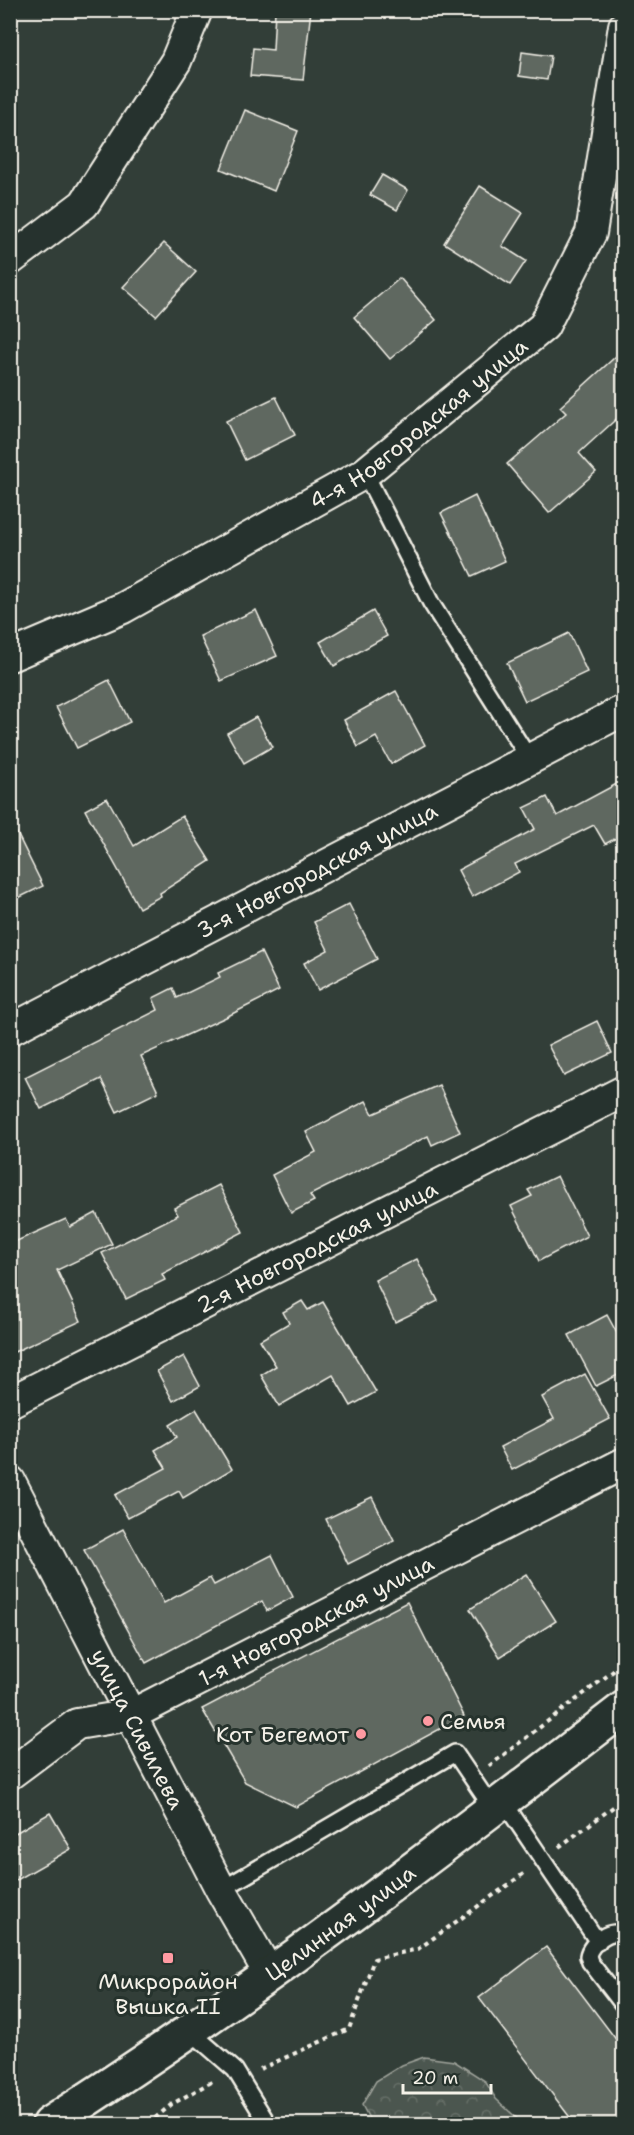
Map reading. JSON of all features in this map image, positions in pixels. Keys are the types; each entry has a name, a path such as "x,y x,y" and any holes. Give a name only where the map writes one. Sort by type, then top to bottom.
{"main road":[{"name":"Целинная улица","path":"66,2120 189,2030 270,1975 624,1708"}],"street":[{"path":"10,260 84,204 176,61 197,10"},
{"name":"4-я Новгородская улица","path":"10,656 123,608 365,473 544,326 591,233 624,26"},
{"name":"3-я Новгородская улица","path":"10,1030 624,710"},
{"name":"2-я Новгородская улица","path":"10,1402 624,1091"},
{"name":"1-я Новгородская улица","path":"10,1773 77,1724 131,1715 624,1463"},
{"name":"улица Сивилева","path":"10,1481 221,1890 270,1975"}],"lane":[{"path":"365,473 431,603 530,760"},
{"path":"221,1890 455,1753 472,1779 498,1805 598,1942"},
{"path":"624,1936 614,1931 598,1942 589,1951 588,1956 590,1962 624,2006"},
{"path":"189,2030 235,2070 268,2124"}],"path":[{"path":"472,1779 624,1662"},
{"path":"556,1850 624,1799"},
{"path":"148,2124 172,2104 235,2070 250,2073 349,2029 374,1959 418,1949 529,1869"}],"green space":[{"path":"424,2057 454,2061 485,2081 496,2099 523,2124 372,2124 362,2105 376,2081 402,2065"}],"building":[{"path":"275,10 311,10 303,80 250,76 253,48 273,50"},
{"path":"522,52 551,56 547,80 519,76"},
{"path":"245,110 298,131 274,191 221,169"},
{"path":"382,175 408,190 397,210 370,195"},
{"path":"480,186 523,213 502,246 526,261 510,285 444,243"},
{"path":"164,243 196,272 156,316 123,287"},
{"path":"400,278 436,320 390,359 354,317"},
{"path":"624,349 624,412 579,453 596,472 549,513 507,464 566,413 560,407"},
{"path":"276,397 295,435 245,460 226,421"},
{"path":"475,496 505,561 472,576 441,513"},
{"path":"256,610 277,656 221,681 200,636"},
{"path":"373,611 387,636 334,666 320,642"},
{"path":"569,633 587,672 525,701 507,663"},
{"path":"109,680 130,722 77,748 56,707"},
{"path":"396,691 425,745 391,764 376,737 358,747 344,720"},
{"path":"256,717 272,747 244,763 227,733"},
{"path":"624,780 624,834 605,844 594,825 515,864 519,872 472,897 458,870 535,829 524,808 547,797 557,816"},
{"path":"107,798 134,846 182,816 210,861 160,893 161,896 139,908 85,810"},
{"path":"10,819 43,886 10,902"},
{"path":"349,904 377,959 318,990 304,963 328,950 314,922"},
{"path":"261,952 279,990 141,1056 158,1092 117,1112 101,1079 41,1109 25,1077 158,1010 153,998 173,988 177,998 220,977 218,973"},
{"path":"597,1021 612,1053 564,1076 548,1045"},
{"path":"439,1085 460,1132 432,1145 428,1136 310,1195 314,1201 291,1213 272,1175 316,1152 306,1132 366,1101 373,1114"},
{"path":"557,1176 587,1236 539,1261 511,1206 532,1196 528,1190"},
{"path":"219,1185 243,1232 162,1274 165,1280 126,1299 102,1253 178,1215 174,1208"},
{"path":"96,1213 112,1244 57,1270 81,1321 10,1354 10,1244 66,1219 70,1227"},
{"path":"417,1259 438,1301 395,1322 375,1280"},
{"path":"302,1301 308,1310 323,1302 376,1392 351,1406 333,1375 279,1406 261,1375 276,1366 260,1340 289,1323 283,1312"},
{"path":"607,1315 624,1346 624,1372 596,1386 569,1335"},
{"path":"184,1356 200,1386 173,1401 157,1371"},
{"path":"585,1374 610,1419 512,1470 500,1447 554,1419 542,1397"},
{"path":"196,1409 232,1469 183,1498 179,1491 128,1518 115,1495 166,1468 155,1450 177,1437 170,1425"},
{"path":"372,1497 394,1541 348,1564 326,1519"},
{"path":"123,1529 164,1603 210,1578 214,1585 272,1555 293,1597 267,1611 262,1601 146,1663 84,1550"},
{"path":"526,1574 556,1621 500,1657 470,1609"},
{"path":"407,1602 464,1716 296,1807 245,1782 202,1709"},
{"path":"50,1813 71,1849 10,1884 10,1836"},
{"path":"546,1947 624,2050 624,2124 575,2124 479,1998"}],"place":[{"name":"Семья","path":"428,1721"},
{"name":"Кот Бегемот","path":"361,1734"},
{"name":"Микрорайон Вышка II","path":"168,1958"}]}
